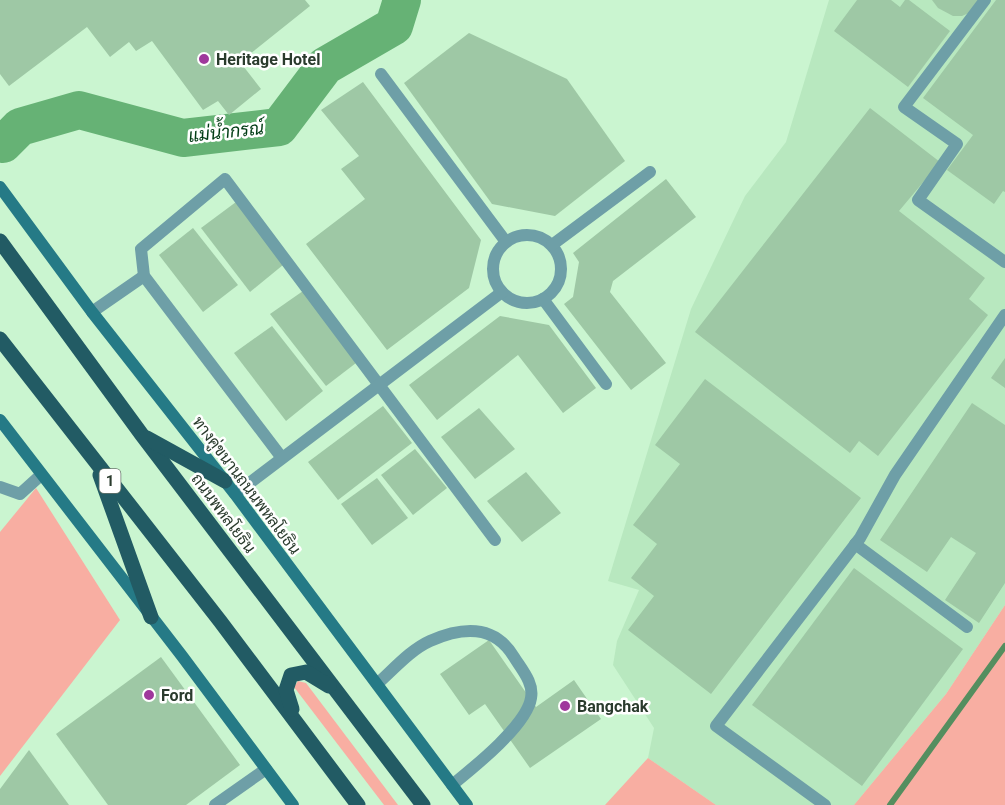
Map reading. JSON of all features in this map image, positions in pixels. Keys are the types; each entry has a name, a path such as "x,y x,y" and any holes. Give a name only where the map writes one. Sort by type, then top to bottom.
{"main road":[{"name":"ทางคู่ขนานถนนพหลโยธิน","path":"0,186 92,312 235,494 467,805"},
{"name":"ถนนพหลโยธิน","path":"0,241 142,435 423,805"},
{"name":"1","path":"0,339 298,723 358,805"},
{"path":"0,420 293,805"},
{"path":"142,435 225,481"},
{"path":"96,464 151,616"},
{"path":"298,723 286,690 291,675 306,672 338,691"}],"lane":[{"path":"985,0 904,107 957,144 918,200 1005,262"},
{"path":"381,74 506,242"},
{"path":"552,245 650,172"},
{"path":"282,458 144,276 141,249 225,179 495,540"},
{"path":"521,235 533,235 552,245 561,265 561,277 555,288 543,299 532,303 511,299 502,292 494,280 495,256 506,242 521,235"},
{"path":"92,312 144,276"},
{"path":"235,494 502,292"},
{"path":"543,299 606,384"},
{"path":"825,805 716,726 855,544 894,475 1005,315"},
{"path":"0,488 20,494 41,475"},
{"path":"855,544 967,627"},
{"path":"377,684 405,659 429,642 470,630 494,636 512,653 532,685 531,700 521,717 490,754 452,785"},
{"path":"215,805 266,769"}],"shaded area":[{"path":"829,0 1005,0 1005,605 946,694 854,805 716,805 648,758 654,728 613,665 617,641 639,590 608,581 691,309 745,196 786,142"},
{"path":"36,488 120,620 0,776 0,532"},
{"path":"1005,605 1005,805 854,805 946,694"},
{"path":"298,681 306,683 398,805 384,805 294,687"},
{"path":"648,758 716,805 605,805"}],"building":[{"name":"Heritage Hotel","path":"0,0 305,0 310,6 240,62 261,89 229,115 218,101 203,110 152,41 136,51 129,42 110,57 87,27 9,86 0,74"},
{"path":"857,0 891,0 900,7 905,0 909,0 950,31 908,87 834,31"},
{"path":"932,0 981,0 971,12 962,16 953,16 938,8"},
{"path":"996,0 1005,0 1005,192 1003,191 994,204 947,170 973,135 923,98"},
{"path":"469,33 567,79 625,161 555,216 492,204 404,83"},
{"path":"363,82 481,240 469,288 387,350 306,244 365,199 341,169 359,156 321,110"},
{"path":"870,108 940,162 899,211 985,278 969,299 988,315 878,456 859,441 850,453 695,332"},
{"path":"666,179 696,217 613,281 610,292 666,363 631,390 564,304 573,297 579,262 573,253"},
{"path":"236,202 283,265 250,292 201,228"},
{"path":"193,228 238,285 203,312 159,255"},
{"path":"303,291 356,363 326,386 270,314"},
{"path":"500,316 549,325 596,388 563,413 518,355 437,420 409,385"},
{"path":"272,326 323,391 286,421 234,353"},
{"path":"1005,358 1005,388 991,378"},
{"path":"705,379 861,498 711,694 628,630 654,596 631,578 657,544 633,525 680,464 655,445"},
{"path":"972,403 1005,425 1005,583 979,623 945,600 976,553 951,537 927,572 880,540"},
{"path":"383,406 412,443 338,500 308,462"},
{"path":"479,408 515,449 475,479 441,437"},
{"path":"415,449 447,488 413,515 381,475"},
{"path":"526,472 561,513 522,542 487,501"},
{"path":"377,478 408,518 372,545 341,504"},
{"path":"854,568 963,649 862,786 752,705"},
{"name":"Bangchak","path":"489,640 536,707 574,680 601,719 530,768 485,704 469,715 440,674"},
{"name":"Ford","path":"161,657 240,765 186,805 108,805 56,734"},
{"path":"29,750 69,805 0,805 0,789"}],"waterway":[{"name":"แม่น้ำกรณ์","path":"3,144 20,127 79,110 183,138 279,127 325,66 394,26 402,0"},
{"path":"890,805 1005,646"}],"place":[{"name":"Heritage Hotel","path":"204,59"},
{"name":"Ford","path":"149,695"},
{"name":"Bangchak","path":"565,706"}]}
